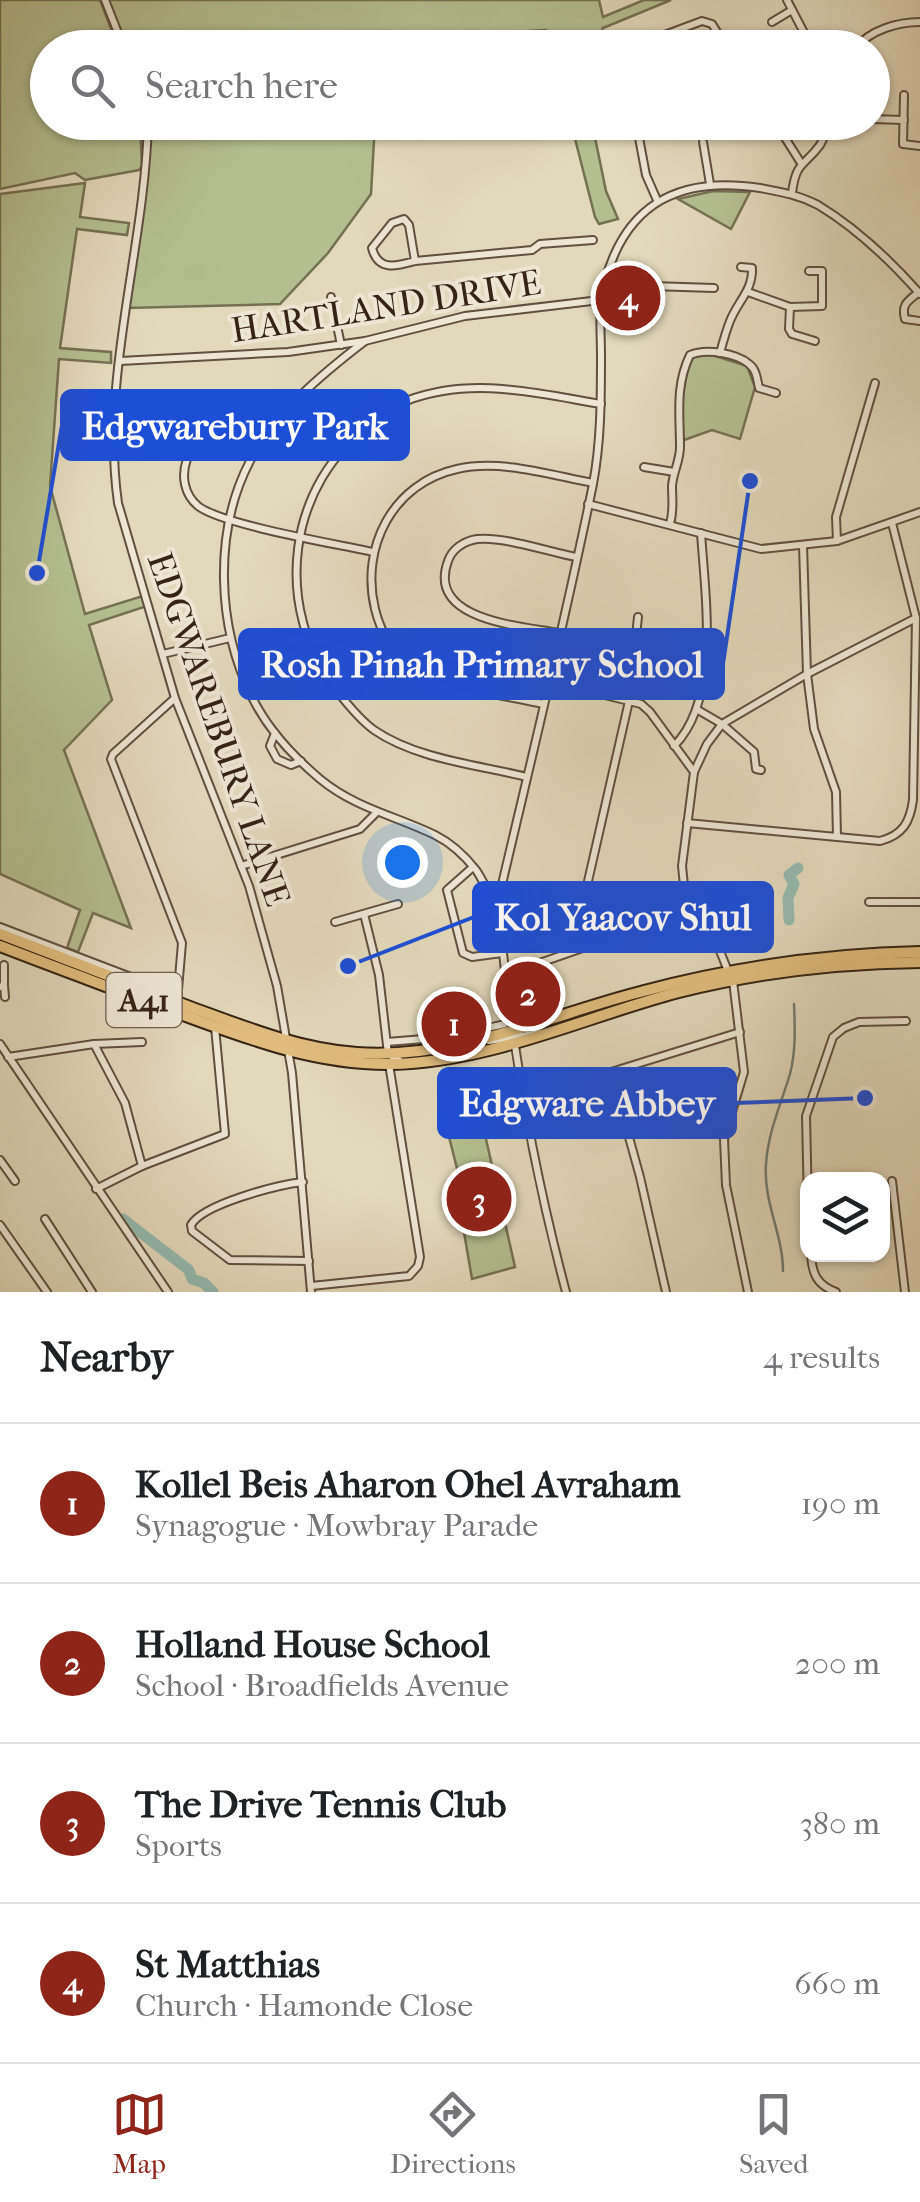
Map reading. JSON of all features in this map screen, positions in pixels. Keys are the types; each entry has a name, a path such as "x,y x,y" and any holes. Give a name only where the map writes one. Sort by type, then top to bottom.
{"highway":[{"name":"A41","path":"0,930 177,998 288,1046"},
{"name":"A41","path":"0,946 215,1027 344,1061 435,1050 512,1033 546,1034 730,976 920,962"},
{"name":"A41","path":"388,1053 404,1063 640,992 796,960 920,952"}],"street":[{"path":"105,0 117,30"},
{"path":"788,0 801,30"},
{"path":"772,22 792,10"},
{"path":"678,30 702,21 716,30"},
{"path":"883,30 920,22"},
{"path":"904,95 903,144 920,146"},
{"path":"890,120 904,120"},
{"name":"EDGWAREBURY LANE","path":"147,140 140,224 120,361 114,444 118,503 175,698 240,866 276,986 288,1046 311,1289"},
{"path":"639,140 646,175 658,200"},
{"path":"786,140 801,163"},
{"path":"792,193 794,175 822,140"},
{"path":"703,142 710,184"},
{"path":"566,1292 549,1230 512,1033 500,897 593,482 602,404 600,300 606,278 622,238 658,200 710,184 792,193 819,206 868,242 919,293 904,304 902,311 905,319 920,321"},
{"path":"415,261 409,225 404,219 392,222 372,248 378,261 386,266 592,240"},
{"path":"720,353 730,320 748,292 757,267 742,267"},
{"path":"748,292 790,307 822,306 822,272 810,271"},
{"path":"606,278 652,286 714,288"},
{"path":"331,297 340,345"},
{"name":"HARTLAND DRIVE","path":"120,361 221,358 340,345 465,316 600,300"},
{"path":"790,307 789,330 815,341"},
{"path":"364,341 308,389 250,462 230,520 225,589 230,638 251,697 274,733 301,761 339,793 376,813 439,837 474,867 489,892 500,897"},
{"path":"670,524 680,448 676,417 684,367 694,352 720,353 748,362 756,372 759,388 776,394"},
{"path":"837,541 836,517 876,383"},
{"path":"527,776 409,746 374,730 350,708 322,672 304,629 296,570 299,534 323,472 361,431 403,402 446,390 478,387 602,404"},
{"path":"260,445 224,431 206,435 195,444 183,469 188,494 203,510 230,520 372,552"},
{"path":"543,704 460,685 423,672 404,660 388,642 377,619 370,574 372,552 382,526 411,490 456,469 478,465 505,467 593,482"},
{"path":"644,467 674,472"},
{"path":"588,504 761,549 837,541 920,512"},
{"path":"687,823 880,841 894,837 906,827 911,814 916,618 892,523"},
{"path":"674,746 688,731 697,710 705,654 701,533"},
{"path":"559,633 470,614 449,597 446,566 456,548 478,539 576,557"},
{"path":"803,545 807,674 814,729 836,792 836,837"},
{"path":"598,943 585,902 586,890 629,701 638,617"},
{"path":"688,925 682,866 694,772 707,744 722,724 807,674 916,618"},
{"path":"163,654 230,638"},
{"path":"548,680 629,701 650,712 694,772"},
{"path":"0,930 90,960 96,956 105,960 106,967 177,998 182,942 112,760 113,754 175,698"},
{"path":"697,710 722,724 754,752 756,769 761,770"},
{"path":"274,733 270,746 277,759 291,765 301,761"},
{"path":"240,866 360,829 376,813"},
{"path":"474,867 447,890 463,953 468,957 502,953"},
{"path":"869,902 920,902"},
{"path":"335,922 398,904"},
{"path":"311,1289 409,1276 420,1257 379,976 364,914"},
{"path":"716,941 737,917"},
{"path":"505,975 598,943 688,925 716,941 730,976 744,1072 724,1138 726,1185 748,1292"},
{"path":"4,965 5,997"},
{"path":"807,1172 806,1116 833,1038 859,1022 906,1021"},
{"path":"388,1053 505,1024 512,1033"},
{"path":"96,1189 142,1166 225,1134 215,1027"},
{"path":"449,1116 522,1091 611,1072 740,1032"},
{"path":"8,1057 94,1044 142,1042"},
{"path":"0,1044 168,1292"},
{"path":"94,1044 125,1103 142,1166"},
{"path":"611,1072 666,1292"},
{"path":"0,1160 16,1180"},
{"path":"892,1181 905,1292"},
{"path":"303,1182 246,1196 197,1218 191,1226 230,1260 309,1261"},
{"path":"45,1218 92,1292"},
{"path":"0,1225 46,1292"},
{"path":"812,1262 820,1285 836,1292"}],"green space":[{"path":"0,0 100,0 111,30 30,30 30,140 141,140 142,166 139,170 85,180 75,173 0,189"},
{"path":"105,0 599,0 603,17 644,0 671,0 602,30 118,30"},
{"path":"148,140 374,140 371,194 328,253 280,304 127,308"},
{"path":"575,140 596,140 606,191 618,219 599,224"},
{"path":"85,183 80,217 129,223 127,235 77,229 60,348 111,352 111,363 59,359 50,486 85,614 146,595 150,605 89,625 112,700 64,750 131,928 93,913 78,952 67,948 80,910 0,874 0,194"},
{"path":"713,191 750,192 731,229 678,199"},
{"path":"706,353 747,366 755,387 740,439 712,430 684,440 679,418 689,360"},
{"path":"481,1117 515,1267 472,1279 458,1197 464,1196 446,1125"}],"waterway":[{"path":"789,920 788,898 794,884 789,875 798,868"},
{"path":"783,1271 767,1192 766,1164 772,1129 792,1065 794,1004"},
{"path":"123,1219 189,1270 192,1279 213,1292"}],"place":[{"name":"St Matthias","path":"628,298"},
{"name":"Rosh Pinah Primary School","path":"750,481"},
{"name":"Edgwarebury Park","path":"37,573"},
{"name":"Kol Yaacov Shul","path":"348,966"},
{"name":"Holland House School","path":"528,994"},
{"name":"Kollel Beis Aharon Ohel Avraham","path":"454,1024"},
{"name":"Edgware Abbey","path":"865,1098"},
{"name":"The Drive Tennis Club","path":"479,1199"}]}
